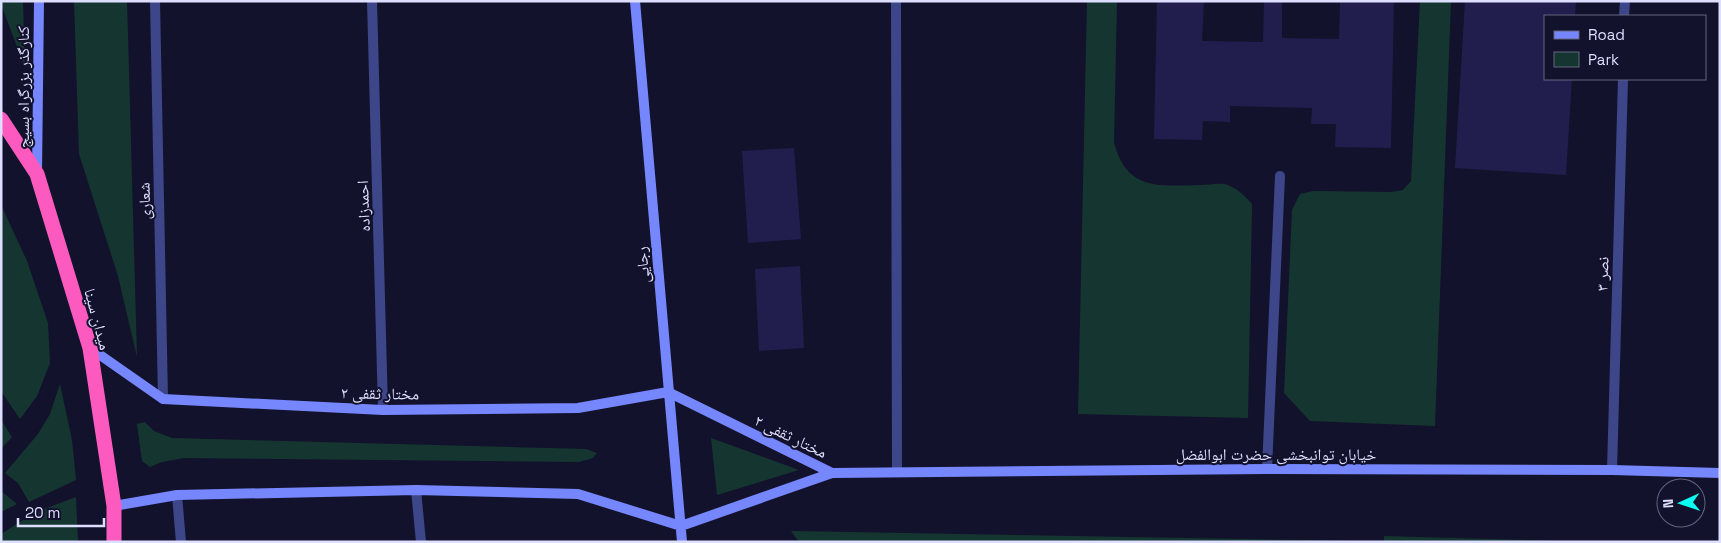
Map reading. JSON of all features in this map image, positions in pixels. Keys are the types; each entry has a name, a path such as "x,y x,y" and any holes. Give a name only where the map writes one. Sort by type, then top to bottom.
{"highway":[{"name":"میدان سینا","path":"1,119 37,174 90,348 114,506 114,542"}],"street":[{"name":"کنارگذر بزرگراه بسیج","path":"37,174 39,1"},
{"name":"شعاری","path":"155,1 163,399"},
{"name":"احمدزاده","path":"372,1 383,410"},
{"name":"رجایی","path":"635,1 682,542"},
{"path":"896,1 897,472"},
{"path":"1624,15 1625,1"},
{"name":"نصر ۳","path":"1612,470 1622,80"},
{"path":"1267,468 1280,176"},
{"path":"90,348 163,399"},
{"name":"مختار ثقفی ۲","path":"163,399 383,410 578,408 668,392 832,473"},
{"name":"خیابان توانبخشی حضرت ابوالفضل","path":"832,473 1267,468 1612,470 1720,473"},
{"name":"مختار ثقفی ۲","path":"681,526 832,473"},
{"path":"114,506 177,495 416,490 578,494 681,526"},
{"path":"416,490 421,542"},
{"path":"177,495 181,542"}],"green space":[{"path":"1,1 23,1 25,68 1,4"},
{"path":"74,1 127,1 137,357 118,276 79,154"},
{"path":"1087,1 1117,1 1114,142 1119,158 1127,170 1146,182 1158,185 1224,184 1240,192 1252,204 1248,418 1078,414"},
{"path":"1420,1 1451,1 1435,426 1310,421 1284,393 1292,210 1300,194 1313,191 1391,192 1403,190 1411,181"},
{"path":"1,205 27,261 48,323 50,363 37,396 20,419 1,391"},
{"path":"60,384 72,440 76,480 29,502 18,483 5,473 38,434 50,414"},
{"path":"1,420 12,437 1,449"},
{"path":"145,422 154,431 172,438 586,449 597,453 593,458 579,462 184,458 162,462 150,467 142,461 137,424"},
{"path":"711,438 799,470 717,495"},
{"path":"1,491 17,504 1,512"},
{"path":"76,497 78,542 1,542 1,534 34,513"},
{"path":"791,531 1360,541 799,542"},
{"path":"1384,536 1595,542 1384,542"}],"building":[{"path":"1157,1 1204,1 1202,41 1263,42 1264,1 1282,1 1282,38 1339,39 1340,1 1394,1 1391,148 1335,147 1336,124 1311,124 1312,108 1230,106 1230,122 1203,121 1202,140 1154,139"},
{"path":"1465,1 1576,1 1575,15 1544,15 1544,80 1572,80 1566,175 1455,168"},
{"path":"794,148 801,239 748,243 742,151"},
{"path":"800,266 804,348 759,351 755,269"}]}
